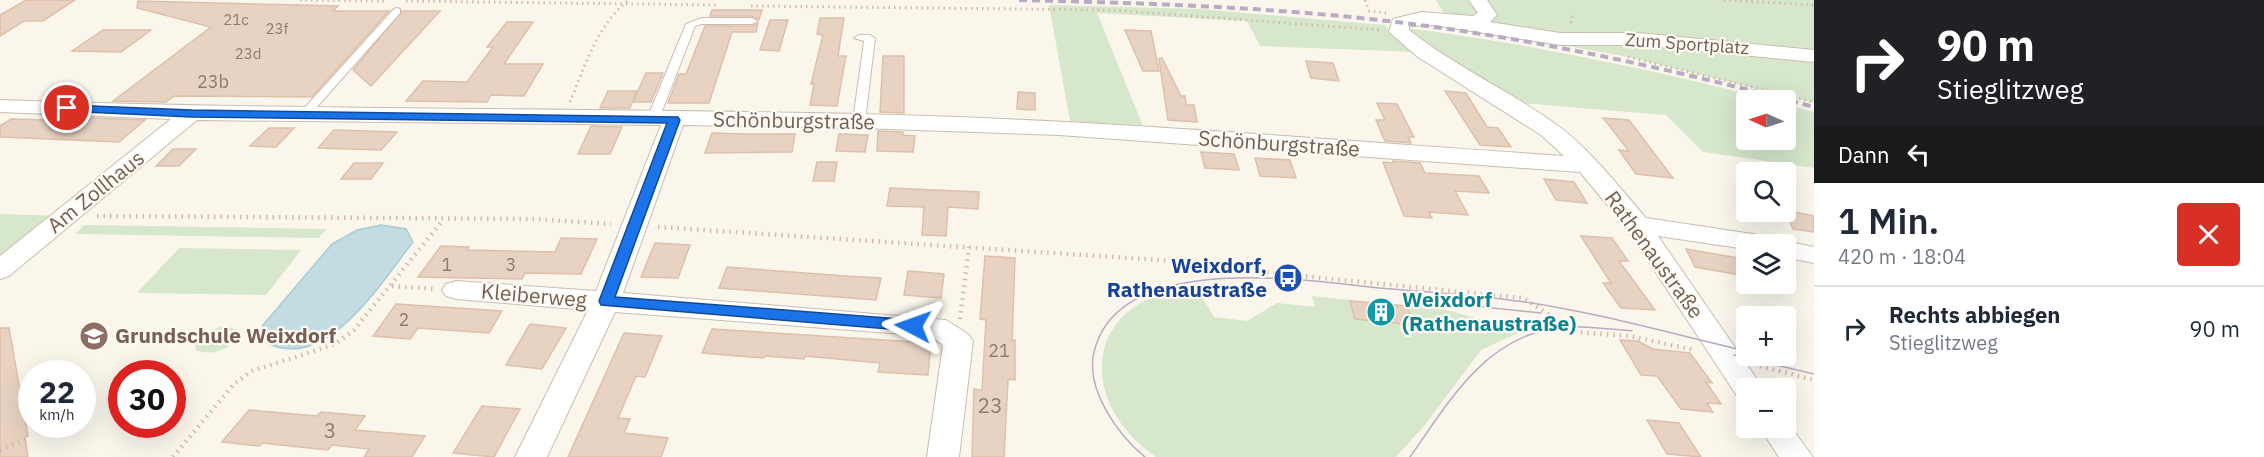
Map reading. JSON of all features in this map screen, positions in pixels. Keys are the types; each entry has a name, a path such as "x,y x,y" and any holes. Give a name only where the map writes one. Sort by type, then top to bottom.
{"street":[{"path":"1399,32 1400,23 1409,18 1476,22 1488,15 1480,3"},
{"name":"Zum Sportplatz","path":"1480,3 1505,20 1560,39"},
{"name":"Zum Sportplatz","path":"1446,20 1560,39 1638,39 1814,56"},
{"name":"Rathenaustraße","path":"1399,32 1425,53 1549,130 1587,165 1638,225 1741,378"},
{"name":"Schönburgstraße","path":"0,106 192,113 859,121 1059,128 1587,165"},
{"name":"Am Zollhaus","path":"0,270 192,113"},
{"path":"531,457 606,301 634,226 664,120"},
{"path":"1638,225 1736,240"},
{"path":"1796,251 1814,255"},
{"name":"Kleiberweg","path":"456,290 936,327 958,341"},
{"path":"943,457 958,341"},
{"path":"1783,438 1797,457"}],"lane":[{"path":"304,115 397,4"},
{"path":"664,120 691,24 702,21 752,21"},
{"path":"859,38 870,38 859,121"}],"path":[{"path":"300,0 397,4 727,5"},
{"path":"564,118 586,64 622,3 629,0"},
{"path":"1724,0 1814,5"},
{"path":"751,6 1110,10 1341,25 1399,32"},
{"path":"1622,55 1814,102"},
{"path":"66,216 534,219 1190,262 1241,270 1523,298 1576,332 1629,336 1726,357 1814,380"},
{"path":"173,457 234,384 252,371 335,344 354,330 392,286 443,220"},
{"path":"958,341 969,247"},
{"path":"392,286 456,290"},
{"path":"0,450 28,439"}],"green space":[{"path":"1436,0 1478,0 1492,14 1480,0 1814,0 1814,55 1769,48 1637,39 1558,37 1515,23 1560,40 1641,41 1772,51 1814,58 1814,103 1796,99 1796,90 1762,90 1633,58 1470,28 1443,12"},
{"path":"1049,5 1199,9 1385,25 1392,35 1418,52 1260,46 1247,21 1097,13 1143,126 1070,121"},
{"path":"1407,28 1590,58 1736,91 1736,150 1796,150 1796,107 1814,112 1814,168 1796,165 1796,162 1772,162 1703,152 1666,115 1520,103 1429,48"},
{"path":"0,214 66,216 0,270"},
{"path":"84,225 326,229 319,238 75,234"},
{"path":"179,248 301,250 266,295 137,293"},
{"path":"1196,287 1214,317 1247,321 1277,303 1315,307 1312,296 1447,310 1522,331 1481,350 1424,426 1396,457 1156,457 1129,433 1111,407 1103,379 1103,353 1113,329 1132,309 1160,294"},
{"path":"227,326 239,331 233,343 228,347 208,353 196,350 195,344 205,334 213,329"}],"water":[{"path":"381,225 406,229 413,242 369,299 351,318 331,335 311,345 289,349 267,343 261,332 263,325 332,244 357,230"}],"building":[{"path":"26,0 75,0 43,21 24,21 0,36 0,15"},
{"path":"138,1 338,6 333,11 389,11 312,97 174,96 166,102 113,101 211,27 137,8"},
{"path":"712,10 762,10 759,20 752,16 710,16"},
{"path":"402,11 440,11 371,86 353,70"},
{"path":"820,18 844,18 838,56 846,56 837,106 810,105 814,84 811,84 823,35 817,34"},
{"path":"770,20 788,20 779,51 760,50"},
{"path":"507,22 533,22 504,64 543,64 524,96 491,95 487,102 406,101 423,81 467,82 493,47 487,47"},
{"path":"758,23 756,32 732,32 709,103 668,103 679,74 686,74 705,26 752,26"},
{"path":"103,30 151,30 121,52 72,51"},
{"path":"1125,30 1151,31 1159,71 1143,71"},
{"path":"883,56 904,56 904,113 880,112"},
{"path":"1162,58 1181,96 1185,96 1186,105 1194,105 1197,122 1168,120 1159,59"},
{"path":"1306,61 1333,63 1339,81 1311,78"},
{"path":"646,73 663,73 651,102 633,102"},
{"path":"608,91 637,91 630,108 600,108"},
{"path":"1445,91 1466,93 1487,127 1498,128 1511,147 1480,145"},
{"path":"1018,92 1035,93 1035,110 1017,109"},
{"path":"1377,103 1397,104 1414,137 1408,137 1411,143 1385,141 1376,120 1385,120"},
{"path":"91,118 145,120 119,142 0,137 0,126 11,119 87,121"},
{"path":"1603,118 1629,120 1673,178 1636,174 1619,150 1629,151"},
{"path":"591,126 622,127 610,154 578,154"},
{"path":"269,128 294,128 276,147 250,146"},
{"path":"334,130 397,132 381,150 318,148"},
{"path":"878,131 903,132 903,135 915,136 913,152 877,151"},
{"path":"712,133 795,134 792,152 705,153"},
{"path":"839,134 868,135 865,152 836,151"},
{"path":"173,149 196,149 179,166 156,166"},
{"path":"1201,152 1234,154 1239,170 1205,168"},
{"path":"1255,158 1290,160 1296,178 1260,176"},
{"path":"1393,161 1420,163 1425,173 1479,176 1489,193 1455,191 1468,215 1429,212 1432,218 1404,216 1383,162 1394,163"},
{"path":"817,162 837,162 834,181 813,181"},
{"path":"354,163 383,163 371,179 341,179"},
{"path":"1544,179 1574,182 1587,203 1556,200"},
{"path":"890,188 979,192 978,209 948,207 946,236 922,235 924,207 887,206"},
{"path":"1796,212 1814,216 1814,232 1793,229 1790,222 1796,222"},
{"path":"1581,236 1612,238 1628,261 1619,261 1655,310 1621,308 1603,283 1611,283"},
{"path":"561,238 597,239 581,274 525,273 522,279 418,277 441,246 469,247 467,250 555,252"},
{"path":"655,243 690,245 678,278 641,277"},
{"path":"1686,249 1736,258 1736,274 1695,267"},
{"path":"985,256 1015,258 1012,340 1015,340 1015,380 1008,379 1004,457 972,457 974,389 982,390 986,320 980,319"},
{"path":"727,267 881,278 876,300 719,288"},
{"path":"908,271 944,274 941,298 904,295"},
{"name":"Weixdorf (Rathenaustraße)","path":"1350,301 1407,306 1413,325 1355,319"},
{"path":"396,304 502,311 489,333 418,328 410,339 373,336"},
{"path":"530,324 566,328 542,369 506,365"},
{"path":"0,328 9,328 18,379 18,438 25,438 28,457 0,457"},
{"path":"712,329 931,343 928,375 878,372 880,363 805,356 804,359 765,356 764,358 702,353"},
{"path":"624,333 662,336 645,377 636,376 618,418 630,419 624,433 668,438 661,457 568,457"},
{"path":"1620,340 1638,341 1653,349 1690,353 1712,383 1706,382 1721,404 1707,403 1713,412 1681,409 1657,376 1641,375"},
{"path":"482,406 520,409 494,457 453,453"},
{"path":"249,410 317,416 321,412 365,416 355,430 425,436 412,457 364,457 369,449 332,445 328,450 262,443 259,446 222,442"},
{"path":"1647,420 1679,423 1701,457 1667,454"}],"tram line":[{"path":"1145,457 1124,437 1099,396 1092,366 1094,352 1110,320 1138,298 1175,285 1218,279 1263,278 1489,297 1580,312 1736,349"},
{"path":"1427,301 1541,313"},
{"path":"1410,457 1452,397 1468,379 1485,362 1525,336 1549,329 1570,327 1632,331"},
{"path":"1734,355 1814,374"}],"railway":[{"path":"1019,0 1255,9 1449,29 1606,57 1710,80 1814,107"}],"place":[{"name":"Weixdorf, Rathenaustraße","path":"1288,278"},
{"name":"Weixdorf (Rathenaustraße)","path":"1381,312"},
{"name":"Grundschule Weixdorf","path":"94,336"}],"route":[{"path":"67,108 192,113 674,120 606,301 913,326"}]}
